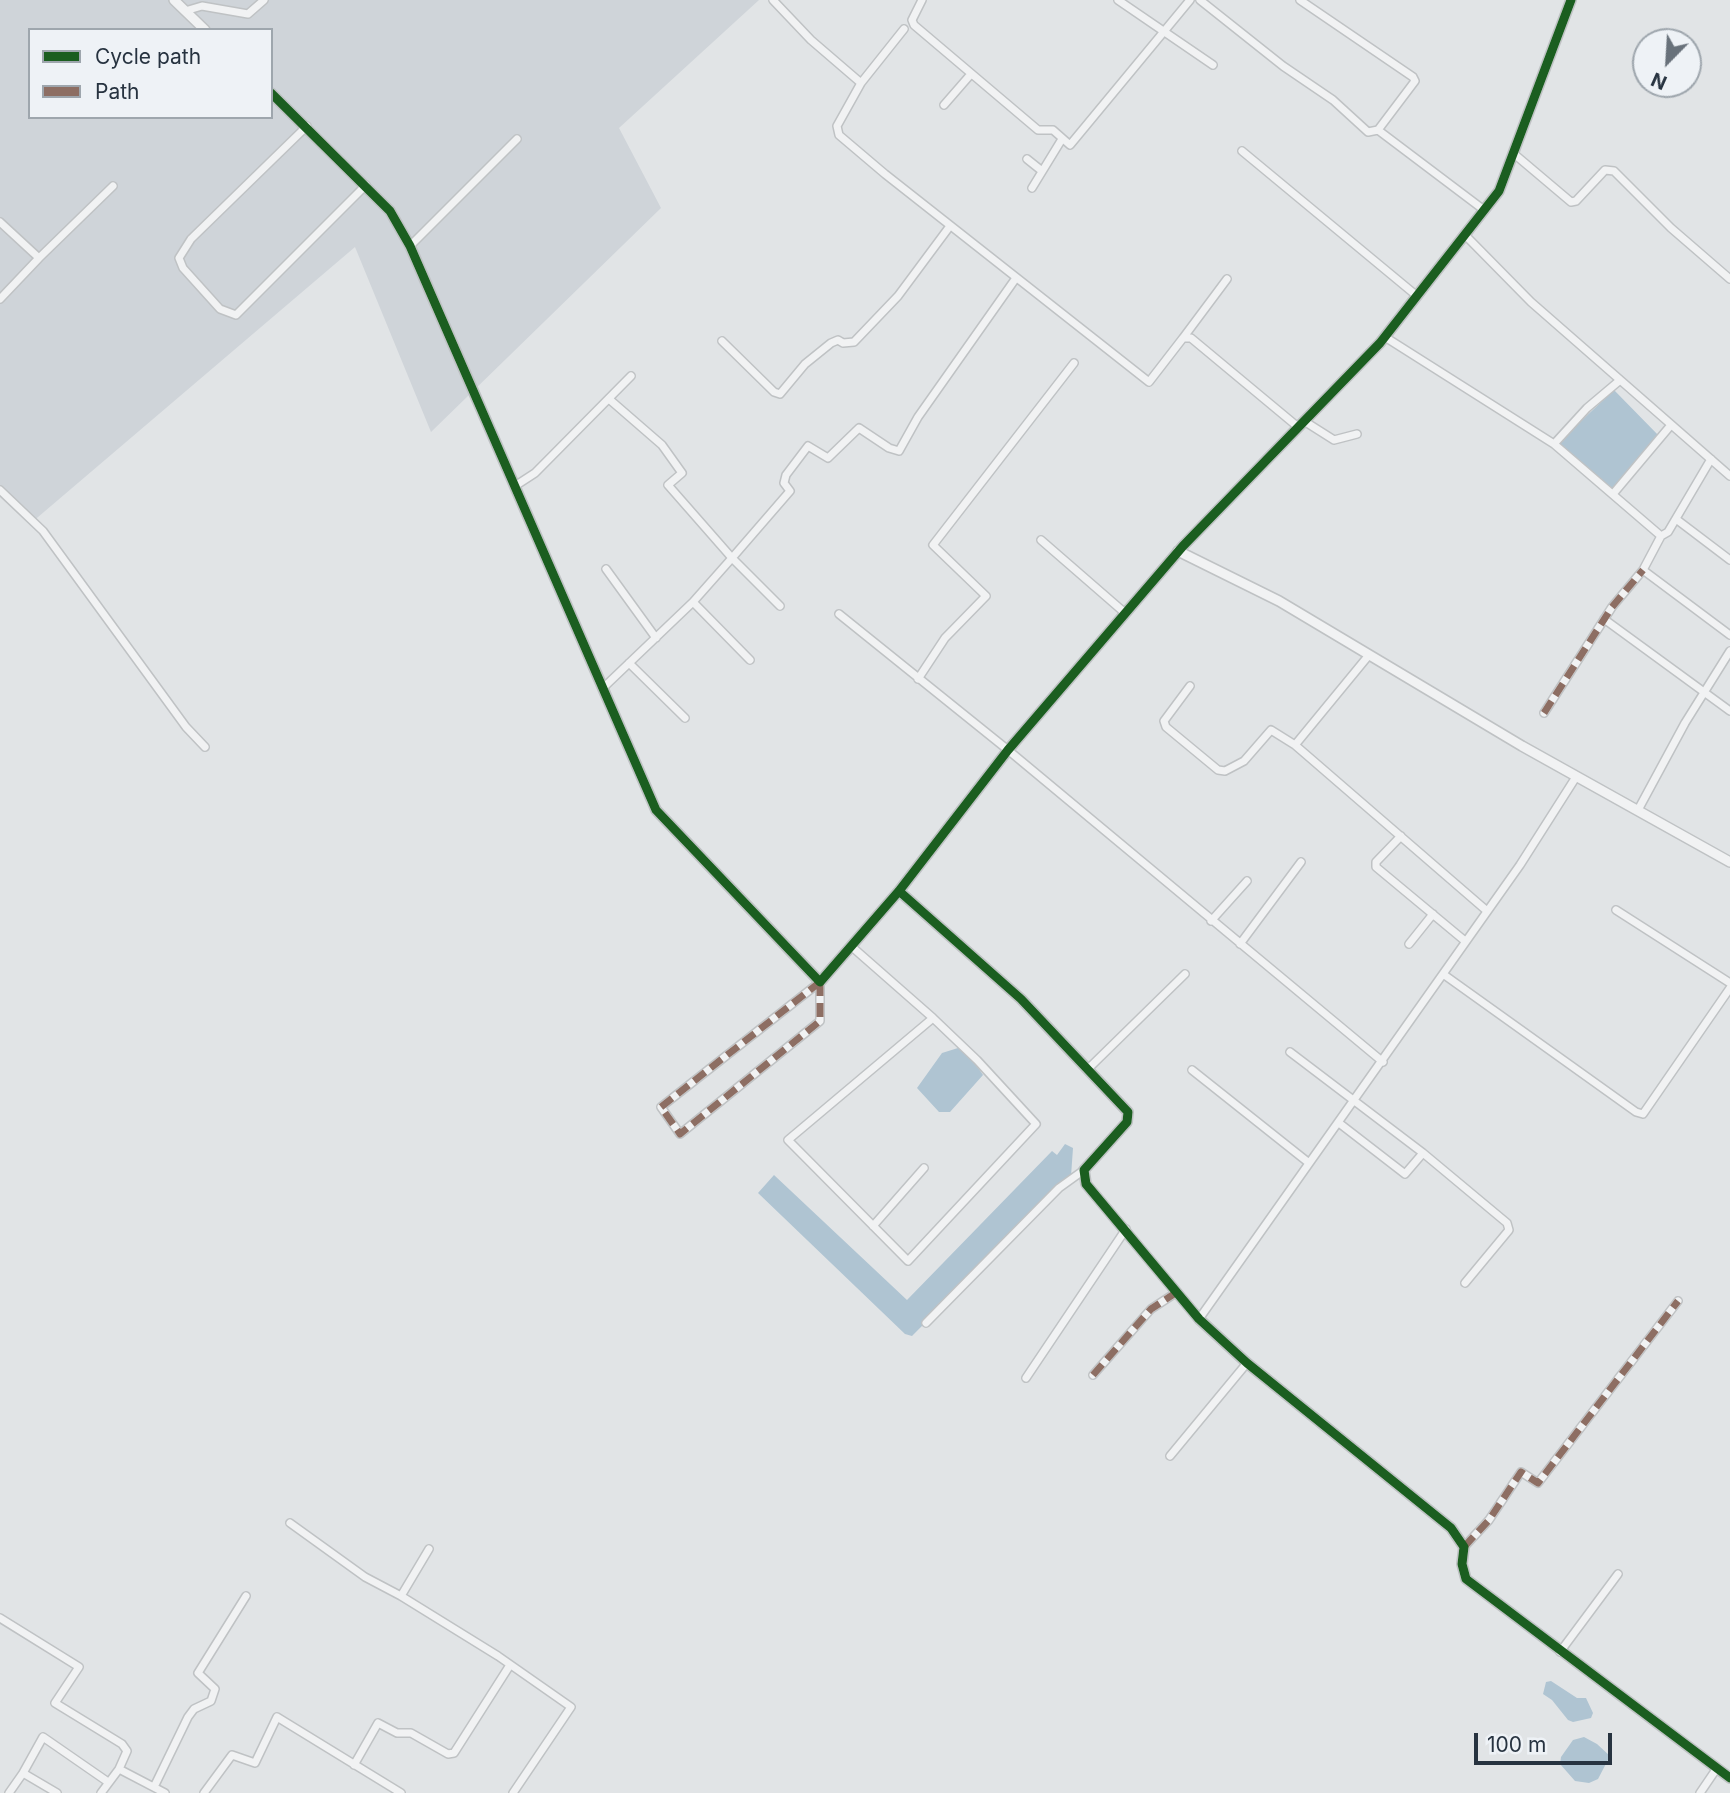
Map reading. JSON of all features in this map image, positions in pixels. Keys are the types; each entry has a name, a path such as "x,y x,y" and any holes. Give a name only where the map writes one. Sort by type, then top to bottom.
{"street":[{"path":"174,0 203,28"},
{"path":"185,11 202,6 248,14 264,0"},
{"path":"773,0 811,40 861,83"},
{"path":"922,0 912,20 914,25 1038,130 1049,129 1070,145 1190,0"},
{"path":"1118,0 1213,65"},
{"path":"1200,0 1283,66 1333,100 1368,132 1378,130 1415,81 1413,77 1300,0"},
{"path":"273,95 366,184 390,211 410,246 656,810 820,982 820,1021 680,1134 661,1107 820,982 899,891 1008,750 1178,551 1385,337 1485,210 1499,191 1572,0"},
{"path":"904,29 861,83 837,126 839,135 1149,382 1227,279"},
{"path":"944,105 971,74"},
{"path":"307,126 191,239 179,258 183,268 220,309 236,315 366,184"},
{"path":"1378,130 1485,210"},
{"path":"410,246 517,139"},
{"path":"1032,188 1062,139"},
{"path":"1242,151 1417,296"},
{"path":"1513,153 1571,202 1576,201 1605,170 1614,171 1671,228 1730,279"},
{"path":"1027,159 1042,171"},
{"path":"0,299 113,186"},
{"path":"0,222 39,258"},
{"path":"722,341 774,392 780,394 805,364 831,343 838,340 843,343 854,342 898,296 950,226"},
{"path":"1465,235 1531,302 1730,476"},
{"path":"603,688 693,602 790,491 784,483 786,475 808,446 828,458 859,428 889,448 899,451 918,417 1016,278"},
{"path":"1385,337 1554,444 1661,536"},
{"path":"1183,338 1191,338 1205,347 1301,424 1334,440 1343,441 1357,434"},
{"path":"918,679 945,638 986,596 933,545 1074,363"},
{"path":"515,486 535,473 631,376"},
{"path":"1554,444 1587,408 1619,381"},
{"path":"610,399 662,445 682,473 668,485 732,558 780,606"},
{"path":"1613,494 1671,425"},
{"path":"1544,713 1604,619 1643,570 1661,536 1668,532 1711,459"},
{"path":"0,489 43,531 186,727 205,747"},
{"path":"1676,519 1730,560"},
{"path":"1041,540 1125,613"},
{"path":"1178,551 1279,601 1576,776 1730,862"},
{"path":"606,569 656,638"},
{"path":"1643,570 1730,635"},
{"path":"693,602 750,660"},
{"path":"839,614 1008,750 1383,1062"},
{"path":"1604,619 1730,711"},
{"path":"1639,810 1730,651"},
{"path":"1295,745 1369,655"},
{"path":"629,663 685,718"},
{"path":"1190,686 1164,721 1166,727 1217,770 1225,771 1244,761 1270,730 1295,745 1487,911"},
{"path":"1199,1319 1520,865 1576,776"},
{"path":"1401,836 1376,862 1376,867 1465,941"},
{"path":"1240,944 1301,862"},
{"path":"1211,921 1247,881"},
{"path":"899,891 1021,999 1128,1112 1127,1122 1084,1170 1059,1188 926,1323"},
{"path":"1443,974 1636,1112 1643,1114 1730,986 1616,910"},
{"path":"1409,944 1433,914"},
{"path":"851,946 933,1018 1036,1125 908,1261 788,1140 933,1018"},
{"path":"1089,1068 1185,974"},
{"path":"1290,1052 1352,1102 1423,1153 1510,1226 1465,1283"},
{"path":"1192,1070 1309,1163"},
{"path":"1339,1123 1405,1174 1423,1153"},
{"path":"873,1226 924,1168"},
{"path":"1084,1170 1086,1184 1126,1228 1199,1319 1247,1363 1424,1504 1451,1528 1464,1547"},
{"path":"1026,1378 1126,1228"},
{"path":"1093,1375 1151,1309 1177,1292"},
{"path":"1678,1301 1538,1483 1521,1472 1489,1520 1464,1547 1462,1564 1466,1579 1730,1778"},
{"path":"1170,1456 1247,1363"},
{"path":"290,1523 365,1577 401,1596 572,1707 513,1793"},
{"path":"401,1596 429,1549"},
{"path":"1560,1652 1618,1574"},
{"path":"154,1787 188,1717 194,1709 212,1701 215,1689 198,1672 246,1596"},
{"path":"0,1618 79,1667 55,1703 122,1744 127,1751 119,1769 101,1793"},
{"path":"354,1765 378,1723 397,1733 411,1733 448,1754 454,1753 510,1665"},
{"path":"207,1792 232,1755 255,1763 277,1717 401,1793"},
{"path":"9,1793 43,1737 108,1782"},
{"path":"1700,1793 1717,1768"},
{"path":"119,1769 165,1793"},
{"path":"23,1773 57,1793"}],"shaded area":[{"path":"0,0 759,0 619,128 661,208 431,432 355,247 31,523 0,491"}],"water":[{"path":"1614,390 1660,437 1612,493 1558,447 1561,440"},
{"path":"958,1048 973,1060 983,1075 950,1112 939,1112 917,1088 942,1053"},
{"path":"1065,1144 1073,1148 1071,1176 912,1336 905,1334 758,1193 774,1175 907,1300 1052,1151 1057,1155"},
{"path":"1551,1681 1577,1698 1586,1698 1593,1713 1591,1718 1573,1722 1568,1720 1552,1700 1543,1694 1546,1682"},
{"path":"1584,1737 1610,1756 1598,1779 1589,1783 1575,1781 1560,1764 1561,1757 1573,1740"}],"marked path":[{"path":"1544,713 1612,607 1643,570"},
{"path":"820,982 820,1021 680,1134 661,1107 820,982"},
{"path":"1093,1375 1151,1309 1177,1292"},
{"path":"1464,1547 1489,1520 1521,1472 1538,1483 1678,1301"}],"cycle path":[{"path":"273,95 390,211 410,246 656,810 820,982 899,891 1008,750 1183,546 1380,343 1499,191 1571,0"},
{"path":"899,891 1021,999 1128,1112 1127,1122 1084,1170 1086,1184 1199,1319 1247,1363 1451,1528 1464,1547 1462,1564 1466,1579 1730,1778"}]}
